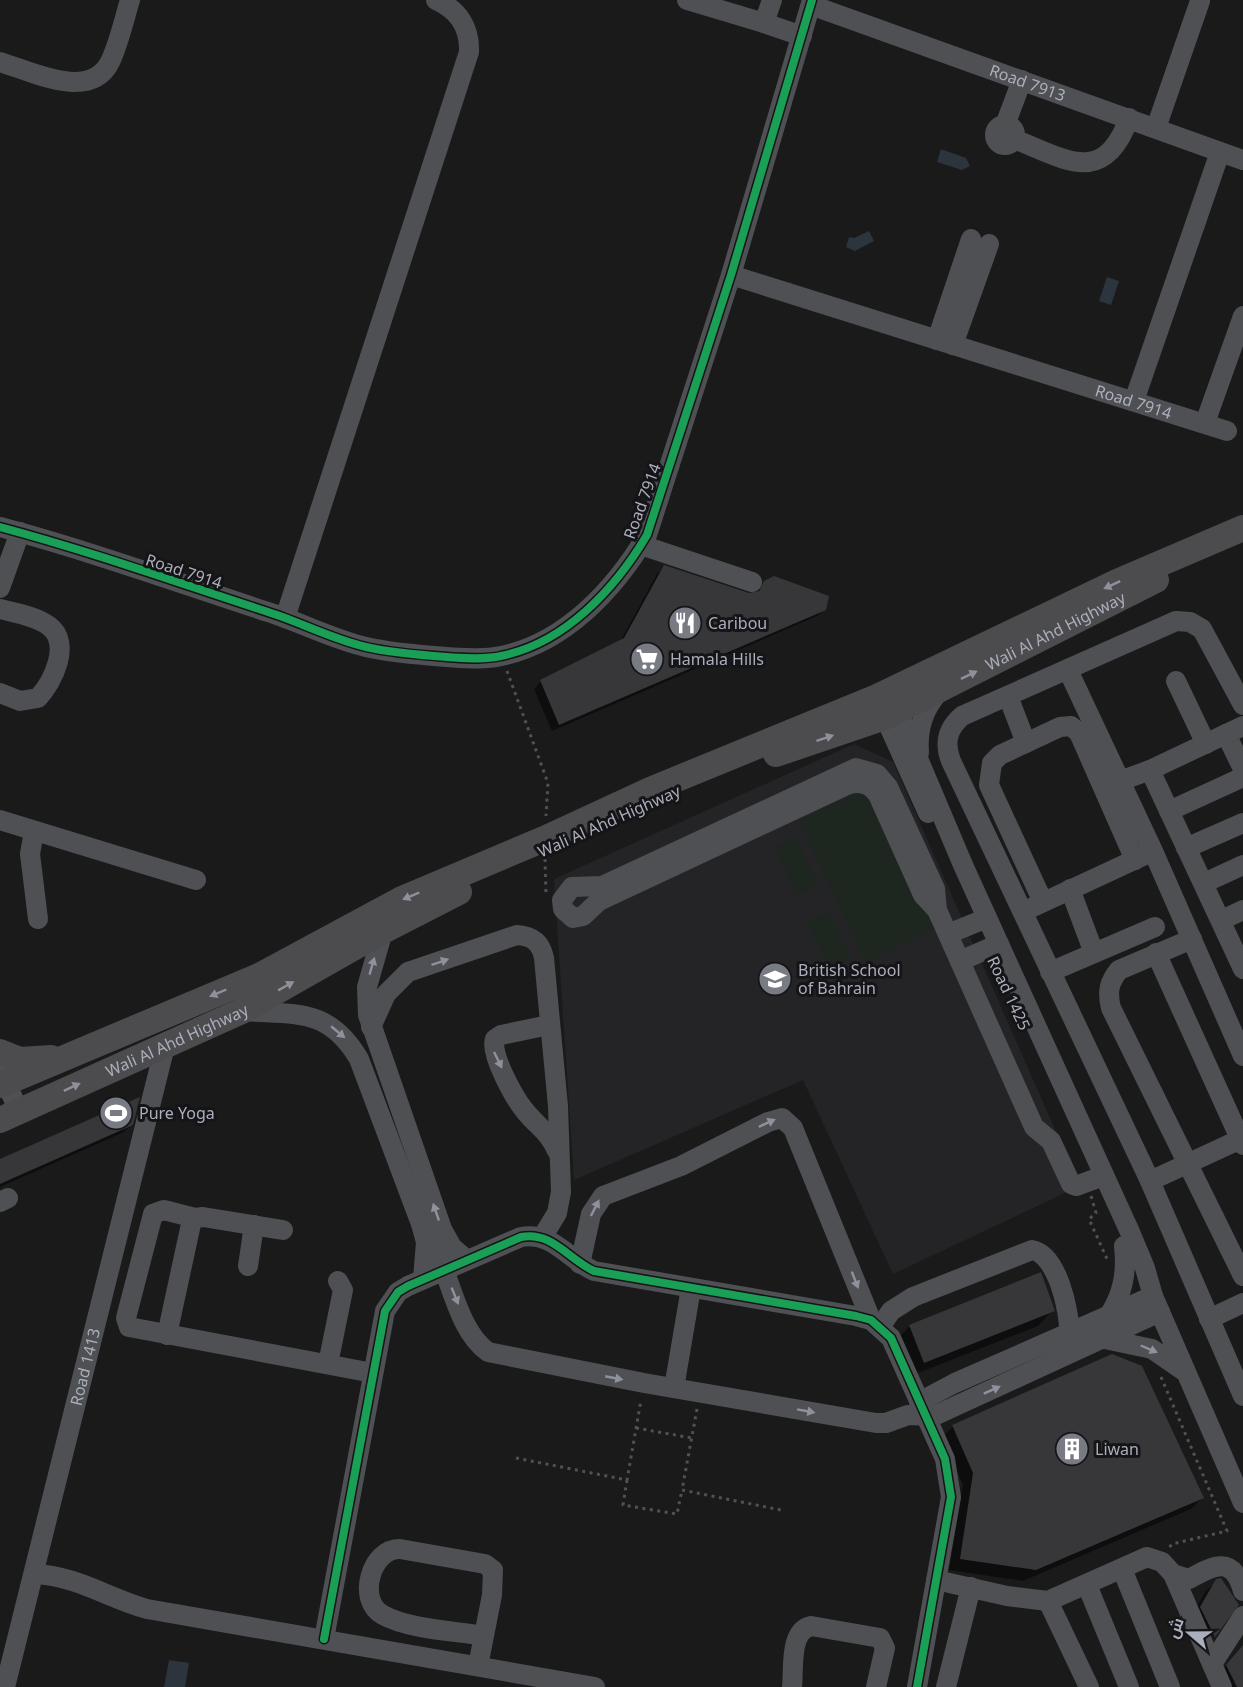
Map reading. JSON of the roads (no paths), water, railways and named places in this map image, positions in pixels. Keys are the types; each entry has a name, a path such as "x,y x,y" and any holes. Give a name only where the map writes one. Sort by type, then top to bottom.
{"main road":[{"name":"Wali Al Ahd Highway","path":"5,1116 242,1011 507,862 545,844 887,704 1117,582 1243,528"},
{"name":"Wali Al Ahd Highway","path":"887,704 944,688 1123,600 1152,584 1205,544"},
{"name":"Wali Al Ahd Highway","path":"2,1079 63,1057 258,976 402,899 507,862"},
{"path":"0,1052 20,1060 63,1057"}],"street":[{"path":"0,62 65,81 85,82 95,78 109,63 130,0"},
{"path":"285,618 469,52 469,41 462,20 455,11 436,0"},
{"path":"687,0 802,36"},
{"path":"764,23 772,0"},
{"path":"1156,128 1200,1"},
{"name":"Road 7914","path":"0,588 5,529 285,618 364,647 413,655 477,658 501,656 531,645 565,626 603,598 629,566 647,536 731,275 811,2"},
{"name":"Road 7913","path":"811,2 1243,160"},
{"path":"1022,80 1010,132 1077,164 1092,163 1119,143 1129,118"},
{"path":"1134,400 1221,152"},
{"path":"945,343 980,242"},
{"name":"Road 7914","path":"731,275 1227,430"},
{"path":"1205,423 1243,316"},
{"path":"641,545 752,582"},
{"path":"0,609 51,627 58,639 60,652 49,685 38,698 20,701 0,693"},
{"path":"1241,698 1202,629 1190,622 1176,621 1162,625 1068,670 962,716 954,723 946,742 951,761 1150,1181 1243,1396"},
{"path":"1068,670 1241,1045"},
{"path":"1176,681 1206,744"},
{"path":"920,759 918,743 925,712 944,688"},
{"path":"1008,696 1026,743"},
{"name":"Road 1425","path":"887,704 920,759 982,920"},
{"name":"Road 1425","path":"887,704 1124,1246 1154,1298"},
{"path":"1043,902 989,785 992,763 1000,755 1060,727 1071,726 1076,729 1135,860"},
{"path":"1120,781 1150,770 1235,730 1243,770"},
{"path":"1150,770 1242,962"},
{"path":"1169,811 1243,777"},
{"path":"593,896 847,785 859,783 870,786 878,795 923,896 937,910 1034,1127 1051,1141 1071,1184 1076,1186 1095,1179"},
{"path":"0,820 196,880"},
{"path":"1186,848 1243,823"},
{"path":"34,831 30,854 38,919"},
{"path":"1023,912 1153,851"},
{"path":"1204,883 1243,865"},
{"path":"1070,889 1094,953"},
{"path":"1222,920 1243,909"},
{"path":"948,934 982,920"},
{"path":"1050,972 1155,927"},
{"path":"383,931 368,987 371,1027 442,1229 452,1247 467,1260"},
{"path":"371,1027 386,994 408,972 517,935 532,938 543,950 558,1106 560,1202 552,1223 543,1236"},
{"path":"1192,939 1119,970 1113,978 1108,998 1243,1276"},
{"path":"960,961 994,947"},
{"name":"Road 1425","path":"994,947 1129,1230 1145,1268 1154,1298 1243,1503"},
{"path":"1150,1181 1242,1141 1156,953"},
{"path":"242,1011 307,1015 329,1024 347,1039 359,1059 422,1224 426,1242 423,1279"},
{"path":"549,1025 501,1035 495,1039 493,1046 516,1096 531,1117 550,1136 558,1151"},
{"name":"Road 1413","path":"5,1687 165,1046"},
{"path":"359,1059 379,1052"},
{"path":"2,1079 5,1116"},
{"path":"531,1117 546,1115 558,1106"},
{"path":"580,1264 591,1214 603,1196 681,1166 768,1122 782,1118 793,1128 876,1324 891,1338 945,1459 951,1497 917,1687"},
{"path":"283,1230 203,1217 195,1218 164,1210 153,1214 126,1318 131,1329 373,1374"},
{"path":"167,1335 191,1224 195,1218"},
{"path":"422,1224 432,1240 472,1338 488,1352 644,1383 876,1423 886,1423 923,1409 1101,1330 1154,1298"},
{"path":"248,1266 254,1225"},
{"path":"324,1639 381,1323 390,1301 398,1292 521,1237 543,1236 580,1264 605,1274 691,1288 876,1324"},
{"path":"1101,1330 1122,1290 1125,1276 1124,1246"},
{"path":"876,1324 913,1297 1032,1250 1042,1253 1049,1260 1066,1301 1070,1333"},
{"path":"328,1364 343,1290 338,1281"},
{"path":"674,1388 691,1288"},
{"path":"1209,1319 1243,1303"},
{"path":"923,1409 955,1383 1070,1333 1101,1330 1152,1349 1187,1374"},
{"path":"910,1382 932,1385 955,1383"},
{"path":"478,1666 484,1636 495,1574 490,1566 400,1549 388,1550 378,1558 369,1596 375,1610 381,1615 413,1624 484,1636"},
{"path":"936,1580 1007,1596 1048,1601 1147,1557 1153,1558 1162,1562 1173,1574 1217,1658 1222,1687"},
{"path":"1173,1574 1189,1579 1212,1566 1226,1567 1239,1578 1243,1591"},
{"path":"1122,1569 1170,1687"},
{"path":"35,1574 69,1578 116,1599 147,1609 595,1687"},
{"path":"1087,1585 1129,1687"},
{"path":"946,1687 971,1587"},
{"path":"1048,1601 1089,1687"},
{"path":"1217,1658 1243,1616"},
{"path":"792,1687 797,1638 802,1630 811,1626 880,1638 885,1648 876,1687"},
{"path":"1217,1658 1243,1636"}],"place":[{"name":"Caribou","path":"685,623"},
{"name":"Hamala Hills","path":"647,659"},
{"name":"British School of Bahrain","path":"775,979"},
{"name":"Pure Yoga","path":"116,1113"},
{"name":"Liwan","path":"1072,1449"}]}
